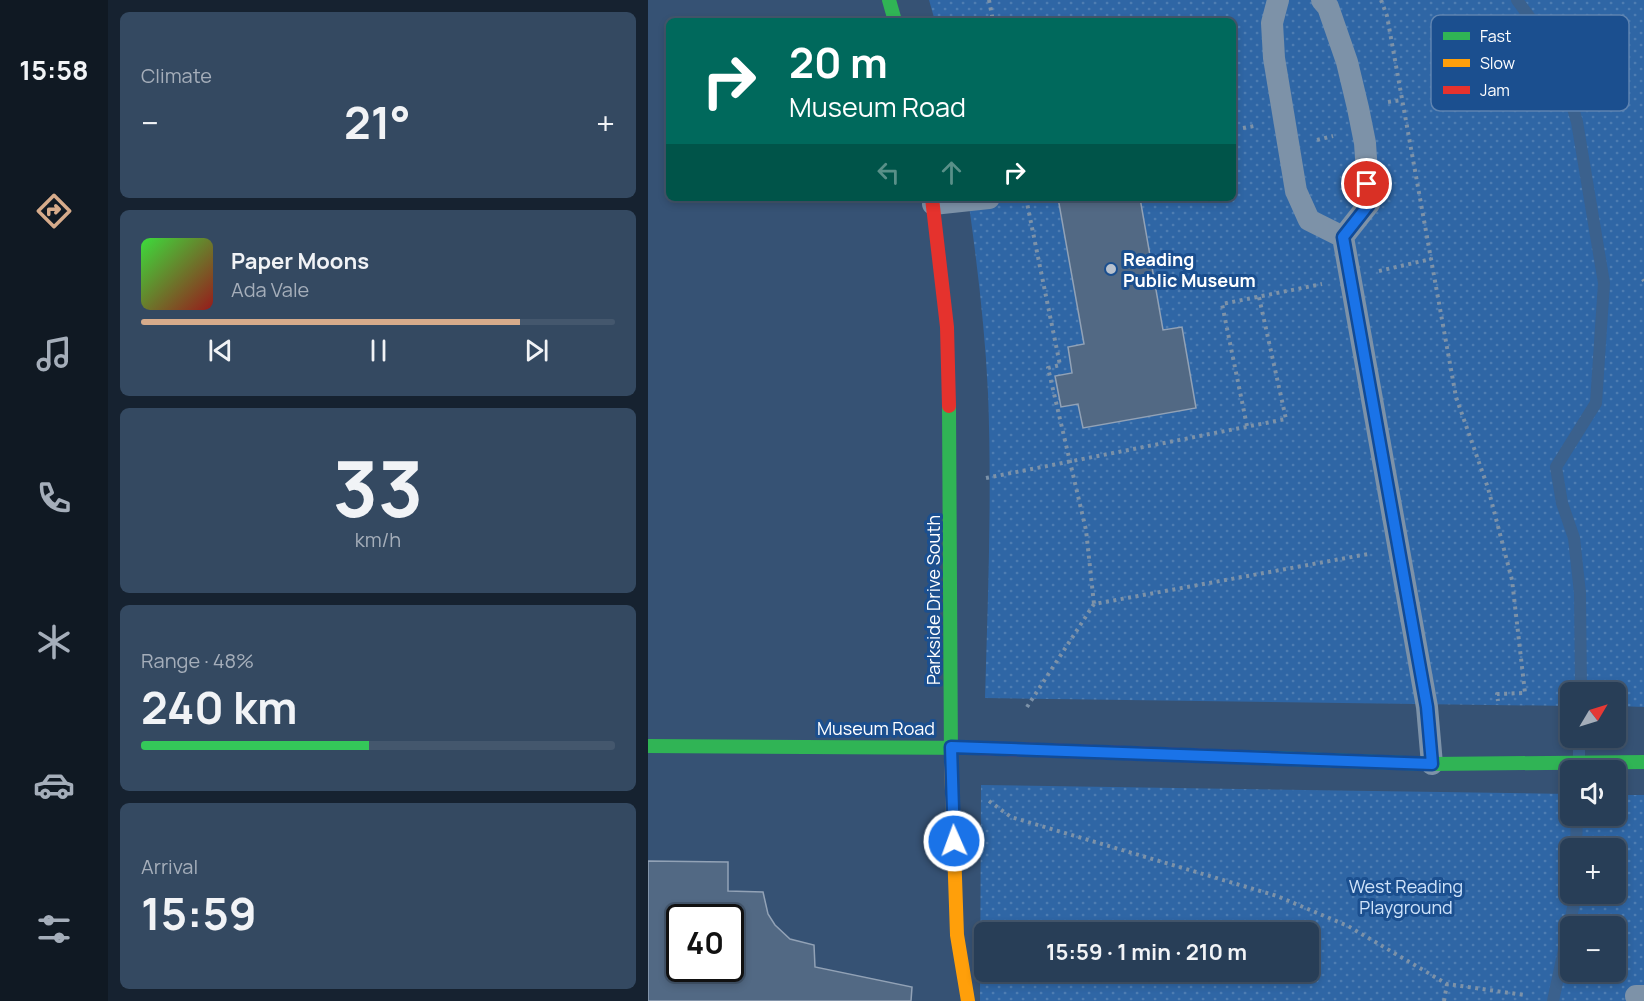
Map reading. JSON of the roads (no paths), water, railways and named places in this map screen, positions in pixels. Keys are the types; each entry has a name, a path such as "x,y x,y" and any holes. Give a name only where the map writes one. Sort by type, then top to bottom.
{"main road":[{"path":"889,0 894,18"},
{"name":"Parkside Drive South","path":"933,201 946,327 951,444 951,747 957,935 968,1001"},
{"name":"Museum Road","path":"648,746 951,747 1432,764 1644,762"}],"lane":[{"path":"1278,0 1272,23 1274,58 1296,191 1309,220 1343,237"},
{"path":"1322,0 1328,7 1347,62 1365,143 1369,204 1343,237 1427,707 1432,764"}],"waterway":[{"path":"1517,0 1528,15"},
{"path":"1574,111 1604,283 1596,403 1556,467 1562,503 1574,538 1580,593 1581,682"},
{"path":"1579,748 1579,760"},
{"path":"1576,838 1577,826"},
{"path":"1553,1001 1574,904"}],"place":[{"name":"Reading Public Museum","path":"1111,269"}],"park label":[{"name":"West Reading Playground","path":"1406,896"}]}
